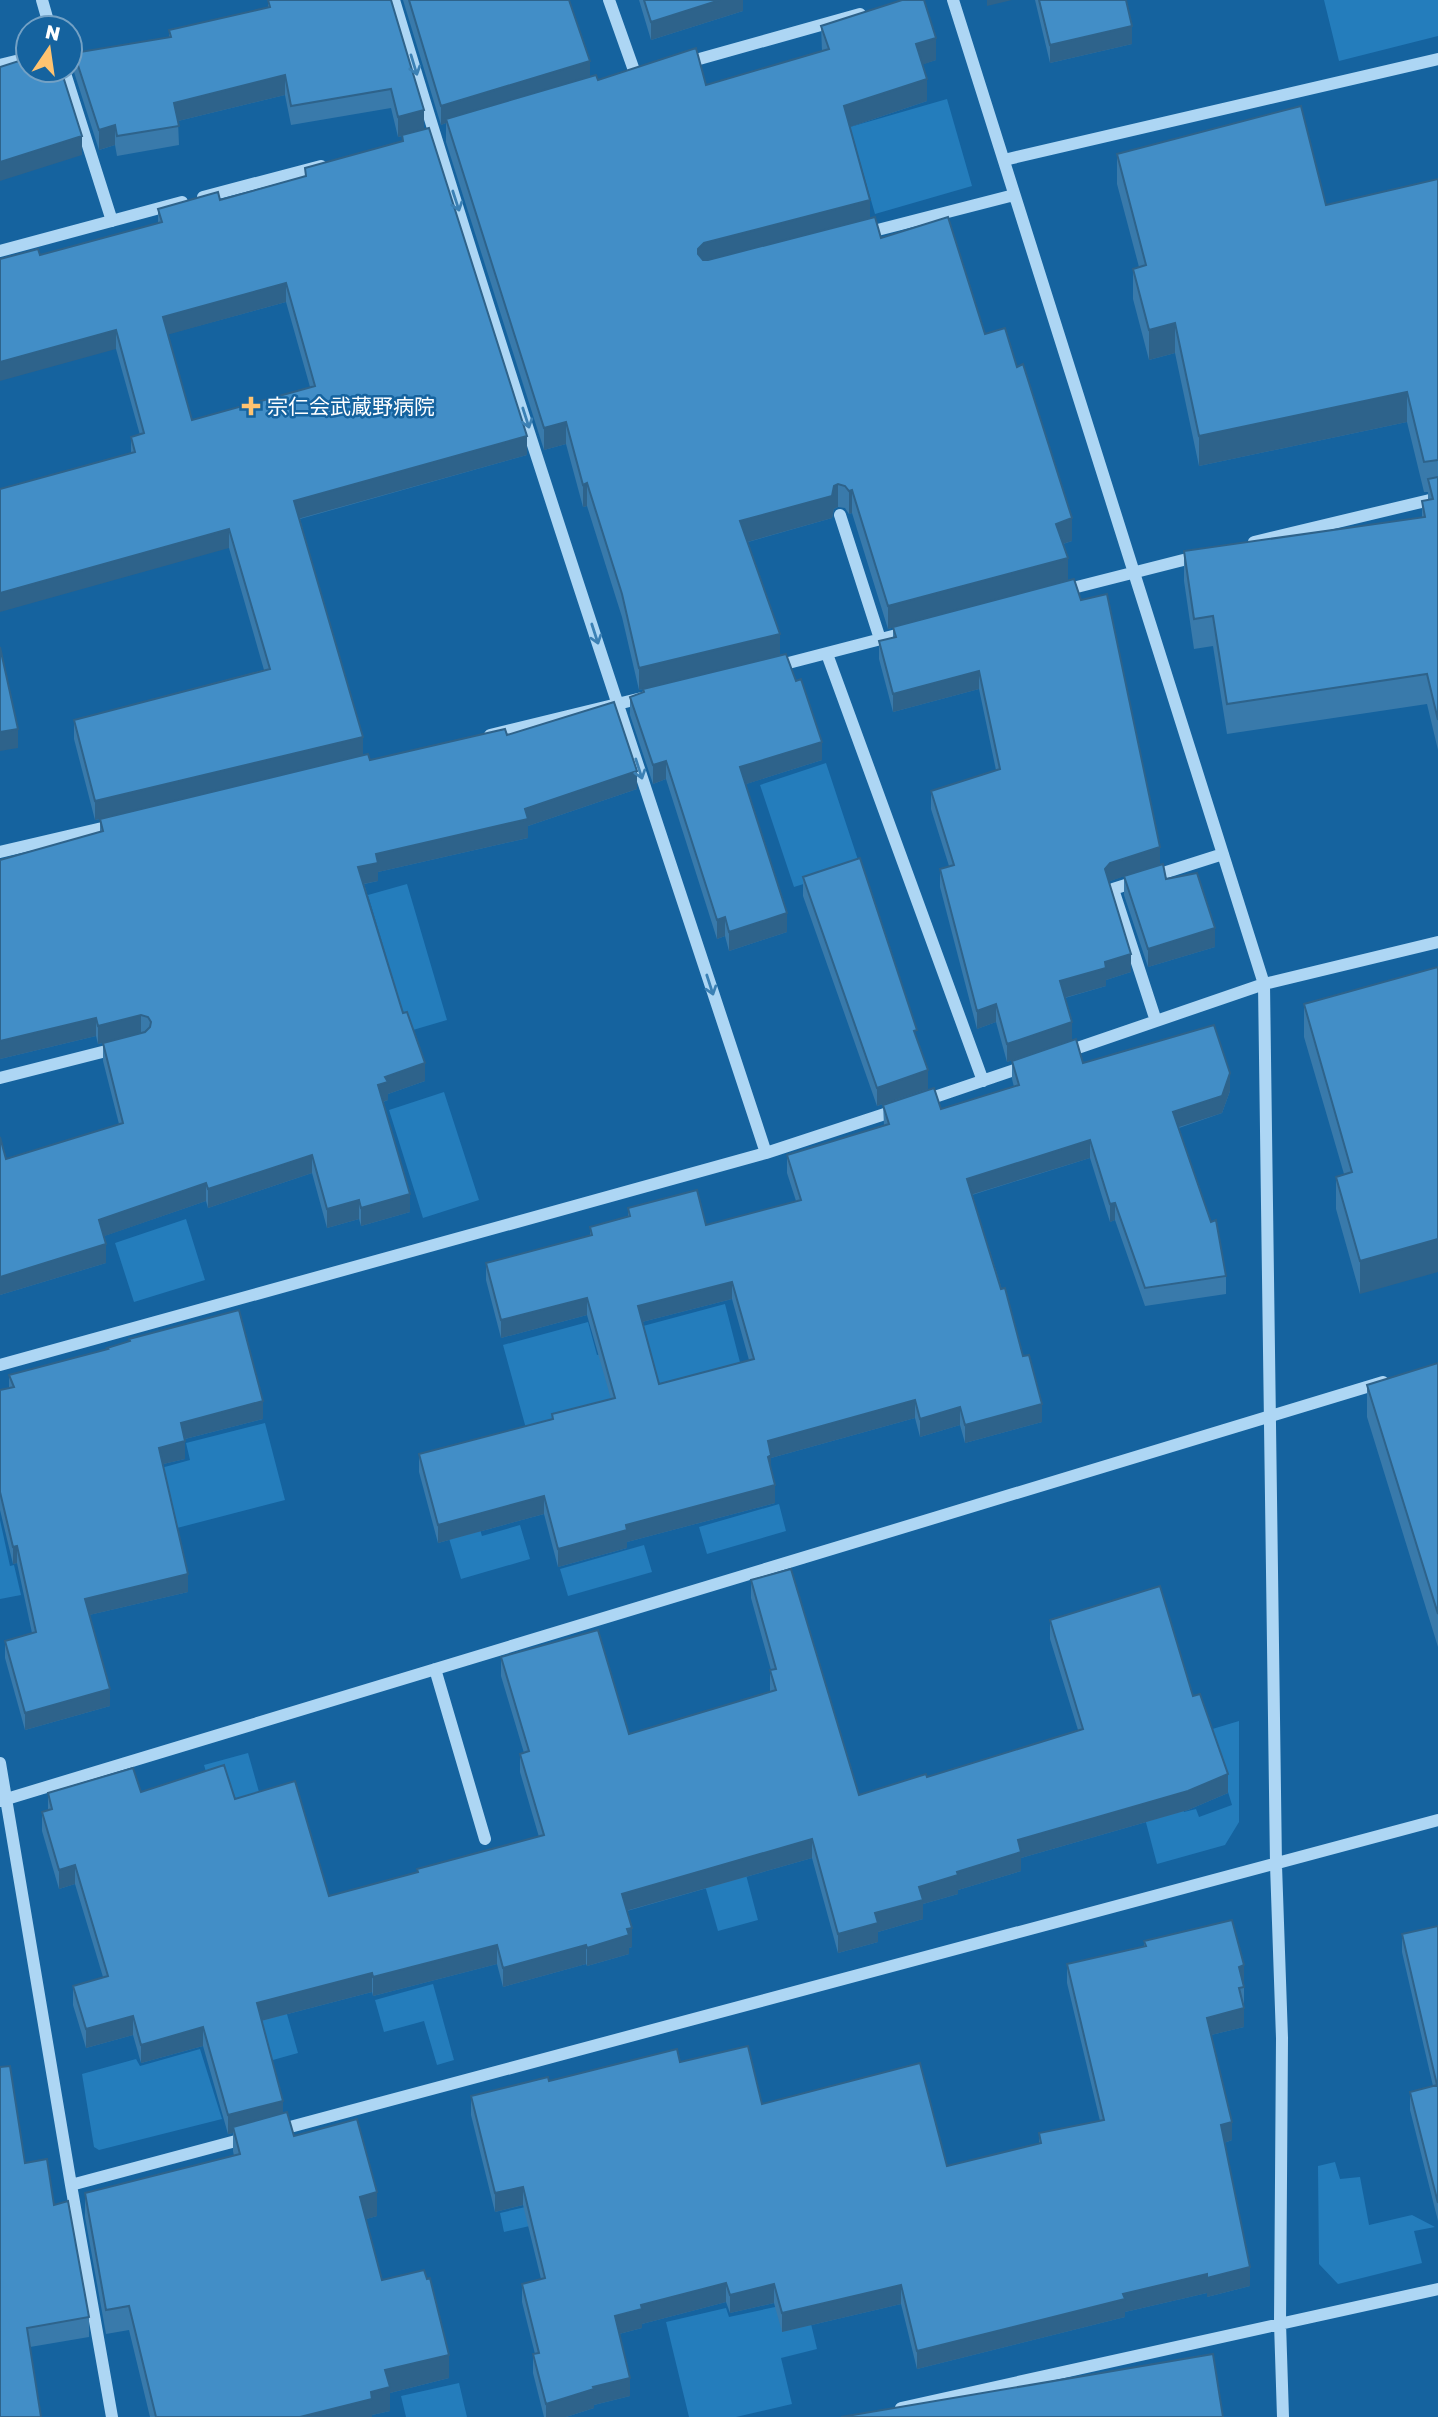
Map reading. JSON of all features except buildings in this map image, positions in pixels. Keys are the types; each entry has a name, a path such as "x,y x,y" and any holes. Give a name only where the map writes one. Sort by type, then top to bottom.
{"street":[{"path":"394,0 435,136 618,704 766,1153"},
{"path":"609,0 642,75 623,80"},
{"path":"953,0 1264,984 1276,1865 1282,2038 1280,2323 1283,2417"},
{"path":"674,66 875,10"},
{"path":"1004,160 1438,59"},
{"path":"68,84 112,221"},
{"path":"422,139 449,132"},
{"path":"0,251 327,164"},
{"path":"853,236 1014,195"},
{"path":"1240,546 1438,498"},
{"path":"839,515 880,639"},
{"path":"1054,593 1214,552"},
{"path":"762,669 920,628"},
{"path":"827,654 983,1081"},
{"path":"483,736 657,694"},
{"path":"0,852 134,820"},
{"path":"1156,1021 1113,889 1223,854"},
{"path":"0,1365 766,1153 1264,984 1438,942"},
{"path":"0,1079 129,1045"},
{"path":"3,1800 1399,1377"},
{"path":"435,1669 485,1839"},
{"path":"0,1763 3,1800 112,2417"},
{"path":"71,2185 1438,1821"},
{"path":"887,2411 1438,2289"}],"shaded area":[{"path":"1324,0 1438,0 1438,36 1339,61"},
{"path":"947,99 972,186 875,214 850,127"},
{"path":"826,763 860,866 794,887 760,785"},
{"path":"407,884 447,1020 273,1071 391,972 368,895"},
{"path":"444,1092 479,1200 423,1218 389,1110"},
{"path":"186,1219 205,1280 134,1302 115,1243"},
{"path":"725,1304 743,1374 661,1395 617,1333"},
{"path":"588,1322 597,1355 615,1351 630,1405 527,1432 503,1345"},
{"path":"265,1423 285,1500 177,1528 161,1468 190,1460 186,1443"},
{"path":"779,1504 786,1531 707,1554 699,1527"},
{"path":"0,1520 10,1566 14,1565 21,1595 0,1599"},
{"path":"520,1525 530,1559 461,1579 448,1535 479,1526 482,1536"},
{"path":"644,1545 652,1572 568,1596 560,1569"},
{"path":"1239,1721 1239,1822 1225,1845 1157,1864 1144,1815 1181,1803 1184,1812 1196,1809 1199,1817 1232,1805 1209,1730"},
{"path":"248,1753 267,1820 260,1822 209,1782 204,1765"},
{"path":"745,1871 758,1920 718,1931 704,1882"},
{"path":"433,1984 454,2060 437,2065 424,2021 384,2032 375,2000"},
{"path":"285,2007 298,2053 255,2065 242,2020"},
{"path":"200,2049 222,2119 99,2150 94,2147 82,2074 136,2059 140,2066"},
{"path":"1335,2162 1340,2179 1360,2177 1369,2225 1412,2215 1435,2227 1414,2231 1422,2263 1338,2284 1319,2264 1318,2166"},
{"path":"534,2205 573,2216 504,2232 500,2213"},
{"path":"775,2307 807,2307 817,2349 781,2358 792,2404 736,2417 689,2417 666,2322 726,2308 729,2317"},
{"path":"459,2383 467,2417 406,2417 401,2396"}],"place":[{"name":"宗仁会武蔵野病院","path":"251,406"}]}
